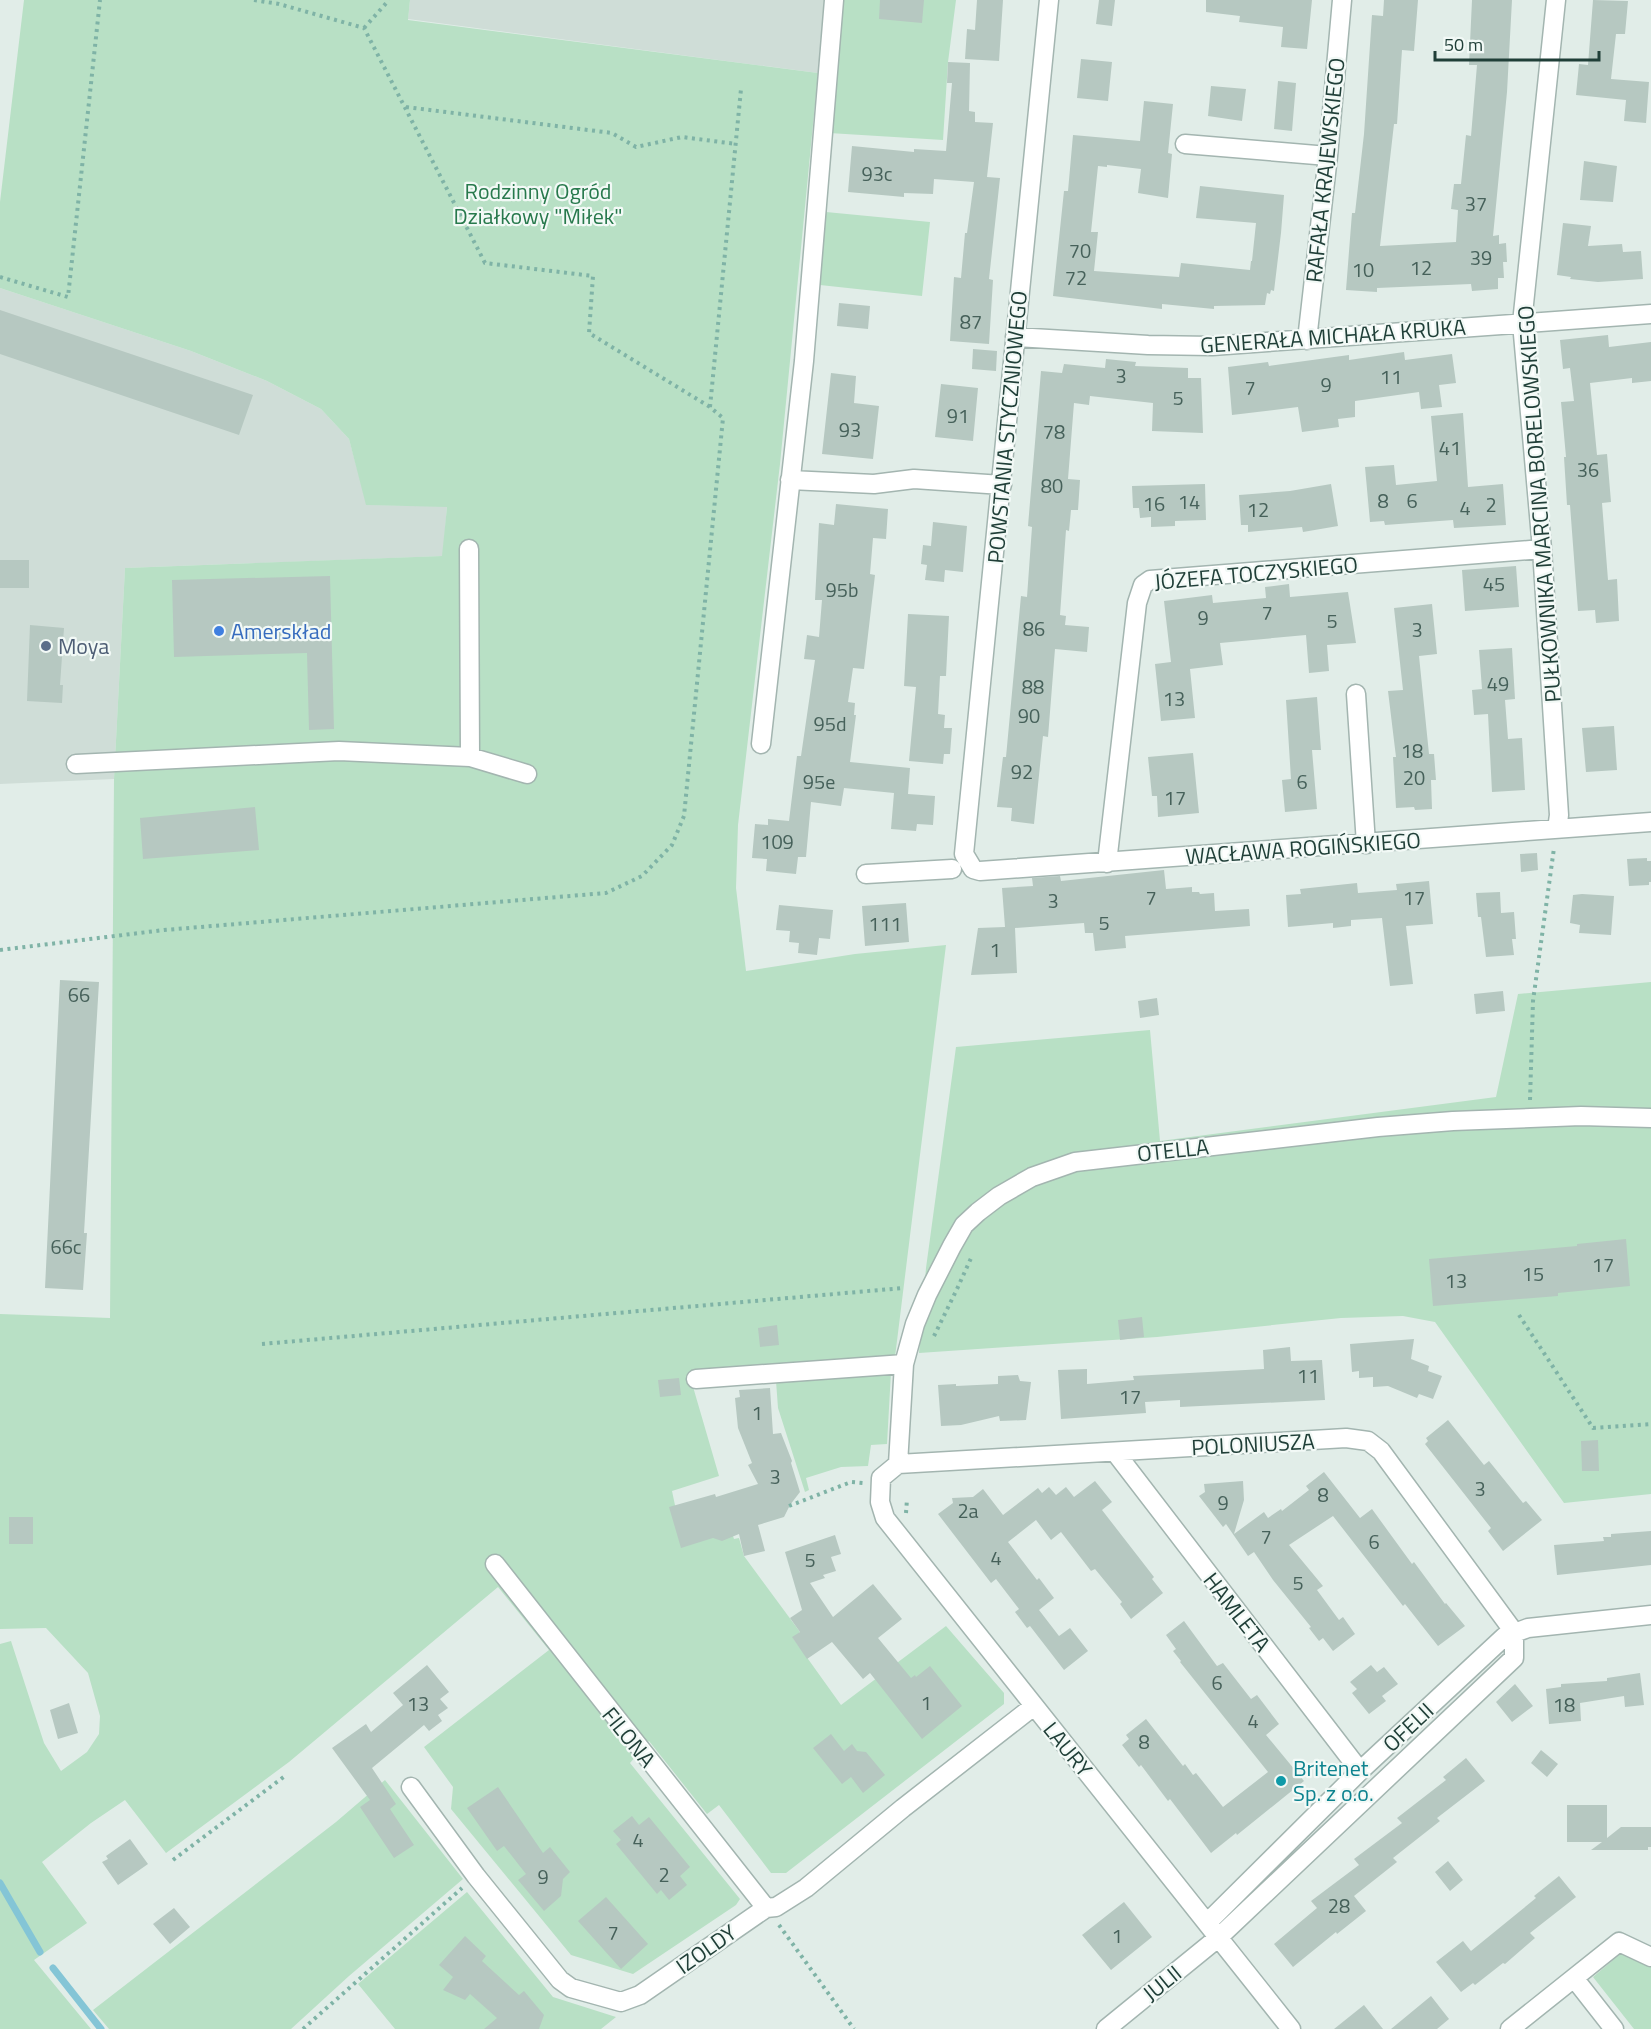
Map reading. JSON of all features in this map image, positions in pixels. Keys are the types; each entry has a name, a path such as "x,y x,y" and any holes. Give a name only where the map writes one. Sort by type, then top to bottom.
{"street":[{"path":"761,744 804,361 834,0"},
{"name":"POWSTANIA STYCZNIOWEGO","path":"964,854 1050,0"},
{"name":"RAFAŁA KRAJEWSKIEGO","path":"1306,340 1328,156 1342,0"},
{"name":"PUŁKOWNIKA MARCINA BORELOWSKIEGO","path":"1556,0 1522,323 1542,549 1559,815 1557,829"},
{"path":"1185,144 1328,156"},
{"name":"GENERAŁA MICHAŁA KRUKA","path":"1015,338 1212,346 1651,314"},
{"path":"790,480 874,484 914,479 1002,485"},
{"path":"469,549 470,758"},
{"name":"JÓZEFA TOCZYSKIEGO","path":"1107,863 1137,603 1143,585 1150,580 1542,549"},
{"path":"1356,694 1366,844"},
{"path":"76,764 339,751 470,758 527,774"},
{"name":"WACŁAWA ROGIŃSKIEGO","path":"964,854 973,869 980,871 1651,822"},
{"path":"866,874 952,869"},
{"name":"OTELLA","path":"898,1464 904,1365 915,1324 927,1295 964,1226 999,1196 1032,1177 1075,1162 1378,1127 1511,1118 1581,1116 1651,1118"},
{"path":"696,1379 904,1365"},
{"name":"POLONIUSZA","path":"898,1464 1346,1438 1368,1441 1380,1451 1514,1632"},
{"name":"HAMLETA","path":"1115,1452 1360,1771"},
{"name":"LAURY","path":"898,1464 881,1478 880,1502 885,1518 1291,2029"},
{"name":"FILONA","path":"495,1564 771,1908"},
{"name":"OFELII","path":"1207,1923 1360,1771 1504,1637 1528,1628 1651,1616"},
{"name":"JULII","path":"1106,2029 1219,1937 1514,1658 1514,1632"},
{"name":"IZOLDY","path":"411,1787 476,1876 560,1980 571,1988 621,2002 640,1995 771,1908 806,1888 903,1808 1034,1706"},
{"path":"1510,2029 1619,1942 1651,1957"},
{"path":"1574,1978 1614,2029"}],"path":[{"path":"0,277 68,297 100,0"},
{"path":"0,950 164,930 606,892 642,876 672,845 684,816 723,418 710,407 589,333 593,276 485,263 364,28 279,4 254,0"},
{"path":"364,28 389,0"},
{"path":"710,407 741,89"},
{"path":"405,107 612,133 636,147 682,137 736,144"},
{"path":"1530,1089 1533,1001 1557,829"},
{"path":"932,1339 975,1248"},
{"path":"262,1344 903,1288"},
{"path":"1518,1316 1593,1428 1651,1424"},
{"path":"173,1860 285,1776"},
{"path":"303,2029 476,1876"},
{"path":"771,1908 779,1926 854,2029"}],"shaded area":[{"path":"410,0 824,0 818,73 408,19"},
{"path":"0,288 191,351 267,381 321,409 349,439 367,505 447,506 443,556 125,568 114,779 0,784"}],"green space":[{"name":"Rodzinny Ogród Działkowy \"Miłek\"","path":"24,0 410,0 408,20 818,73 780,464 738,825 736,888 746,971 855,954 946,945 895,1357 689,1373 719,1476 672,1491 683,1543 731,1530 734,1539 739,1538 744,1556 800,1632 793,1638 841,1705 946,1626 1004,1693 1004,1704 786,1873 771,1873 719,1805 707,1814 649,1741 630,1763 740,1899 736,1905 633,1974 571,1955 451,1809 453,1787 424,1747 549,1650 498,1587 289,1762 166,1853 125,1800 91,1823 42,1862 87,1923 34,1960 91,2029 0,2029 0,1644 11,1641 44,1743 61,1771 87,1752 99,1734 100,1716 88,1673 46,1628 0,1629 0,1314 110,1318 114,779 125,568 442,556 447,507 366,505 349,439 321,409 267,381 191,351 0,288 0,202"},
{"path":"843,0 956,0 948,62 943,140 829,133"},
{"path":"826,212 930,222 922,296 820,285"},
{"path":"1651,982 1651,1494 1564,1503 1435,1322 1403,1316 1341,1318 1157,1337 919,1353 926,1268 956,1047 1150,1030 1160,1141 1496,1097 1518,994"},
{"path":"891,1372 887,1444 871,1445 868,1466 841,1467 806,1478 809,1490 805,1492 778,1408 776,1381"},
{"path":"385,1780 463,1879 349,1976 291,2029 109,2029 93,2010 336,1822"},
{"path":"467,1892 553,1997 616,2017 601,2029 395,2029 358,1984"},
{"path":"1625,1950 1651,1964 1651,2029 1634,2029 1593,1977"}],"building":[{"path":"880,0 924,0 922,23 879,19"},
{"path":"977,0 1003,0 999,61 965,59 967,29 975,30"},
{"path":"1099,0 1115,0 1112,26 1096,24"},
{"path":"1206,0 1312,0 1307,49 1281,47 1283,27 1239,22 1240,16 1206,12"},
{"path":"1384,0 1418,0 1414,51 1402,50 1397,124 1394,124 1380,246 1456,242 1458,210 1451,209 1454,184 1461,184 1466,135 1471,136 1477,65 1469,65 1472,0 1512,0 1507,92 1493,236 1499,235 1499,244 1506,243 1507,262 1503,262 1504,278 1498,278 1498,289 1472,291 1471,284 1377,288 1377,292 1346,290 1352,213 1355,213 1364,134 1372,15 1383,16"},
{"path":"1593,0 1628,1 1625,34 1616,34 1611,79 1649,82 1646,123 1624,121 1626,100 1576,95 1579,64 1588,65"},
{"path":"1081,59 1112,62 1108,101 1077,98"},
{"path":"948,62 970,63 969,111 975,112 975,122 993,123 987,177 1000,178 989,279 993,280 989,344 950,341 954,277 961,278 965,233 967,233 974,182 934,179 933,194 904,193 904,197 848,192 852,146 914,152 914,149 946,151 952,83 947,83"},
{"path":"1278,81 1296,83 1292,131 1274,129"},
{"path":"1211,86 1246,89 1242,121 1208,116"},
{"path":"1144,101 1173,104 1168,153 1172,154 1168,198 1138,193 1141,169 1098,166 1091,232 1098,232 1094,271 1179,277 1181,263 1250,270 1256,223 1196,218 1200,186 1284,195 1274,291 1267,293 1265,305 1214,306 1214,309 1162,304 1162,309 1053,296 1064,191 1068,191 1073,135 1140,141"},
{"path":"1584,161 1617,166 1613,202 1580,200"},
{"path":"1563,223 1591,226 1588,246 1622,244 1623,252 1641,251 1643,279 1598,282 1557,275"},
{"path":"839,303 870,306 868,329 837,326"},
{"path":"0,310 253,395 239,435 0,354"},
{"path":"1608,335 1609,347 1651,342 1651,381 1632,383 1632,378 1590,383 1597,455 1607,454 1611,502 1602,503 1608,580 1617,579 1619,621 1596,623 1595,610 1578,611 1570,505 1567,505 1561,402 1574,401 1570,368 1563,369 1560,340"},
{"path":"973,349 997,351 996,371 972,369"},
{"path":"1404,352 1405,360 1452,354 1456,383 1439,385 1442,407 1421,409 1419,392 1355,401 1355,417 1338,419 1339,427 1302,432 1298,407 1232,415 1228,367 1268,362 1269,366 1349,355 1349,360"},
{"path":"1106,359 1136,362 1135,366 1188,368 1188,378 1201,378 1203,433 1152,431 1153,403 1090,396 1089,405 1074,403 1068,479 1080,480 1078,510 1071,510 1069,531 1066,530 1060,615 1066,616 1065,625 1089,627 1087,652 1055,649 1048,737 1043,736 1034,824 1011,821 1012,808 997,807 1003,757 1006,757 1021,596 1027,597 1032,527 1028,526 1041,371 1062,373 1064,364 1105,368"},
{"path":"831,373 856,376 854,403 879,406 873,459 822,454"},
{"path":"941,384 978,388 973,441 935,437"},
{"path":"1463,413 1468,487 1503,484 1506,525 1454,528 1453,520 1385,525 1384,521 1370,522 1365,467 1394,465 1396,485 1437,481 1431,416"},
{"path":"1205,484 1206,520 1175,521 1175,526 1151,527 1151,517 1140,518 1139,508 1133,508 1132,486"},
{"path":"1331,484 1338,526 1303,532 1302,527 1248,532 1248,525 1241,525 1239,495 1290,491"},
{"path":"836,504 888,509 886,539 873,538 870,574 875,575 864,669 853,668 848,702 855,703 854,715 856,715 850,762 910,768 908,794 935,796 933,825 917,824 916,831 891,829 894,793 844,788 841,806 811,802 806,857 798,857 796,874 766,871 767,859 752,858 755,824 768,825 768,819 789,821 797,756 801,756 815,660 804,659 807,635 819,637 822,600 815,600 819,523 834,525"},
{"path":"933,522 967,526 963,572 945,570 944,582 925,580 927,565 921,564 923,545 931,546"},
{"path":"0,560 29,560 29,588 0,588"},
{"path":"1516,566 1519,607 1465,611 1462,570"},
{"path":"330,576 334,729 309,730 307,653 174,657 172,580"},
{"path":"1289,584 1290,597 1348,592 1356,643 1327,645 1329,671 1309,673 1306,635 1220,643 1223,665 1190,669 1195,718 1161,721 1155,664 1171,662 1164,601 1212,595 1213,603 1266,598 1265,587"},
{"path":"1432,604 1437,654 1419,656 1429,754 1434,754 1436,780 1431,780 1432,809 1396,808 1393,757 1396,757 1388,691 1403,690 1394,608"},
{"path":"908,614 949,616 946,676 940,676 938,714 945,715 944,728 952,728 950,754 944,754 943,764 909,761 916,687 904,686"},
{"path":"30,625 64,628 60,685 63,685 62,703 27,701"},
{"path":"1512,648 1515,699 1505,700 1508,739 1522,738 1525,790 1492,792 1488,714 1474,715 1472,690 1482,689 1479,650"},
{"path":"1317,697 1321,750 1312,750 1317,809 1285,812 1282,780 1291,779 1286,700"},
{"path":"1614,726 1617,770 1586,772 1582,728"},
{"path":"1193,753 1199,813 1158,817 1157,796 1152,796 1148,757"},
{"path":"255,807 259,850 143,859 140,818"},
{"path":"1537,853 1538,870 1521,872 1520,854"},
{"path":"1647,858 1647,861 1651,861 1651,882 1649,885 1629,886 1627,859"},
{"path":"1164,870 1166,889 1192,887 1192,892 1214,893 1215,911 1249,909 1250,926 1125,936 1126,948 1095,951 1093,933 1085,933 1084,923 1015,928 1017,973 971,975 978,928 1005,927 1002,888 1033,886 1032,878 1060,876 1061,881"},
{"path":"1429,881 1433,924 1406,926 1413,984 1390,986 1382,918 1351,920 1351,926 1333,928 1333,923 1288,927 1286,895 1301,894 1300,889 1357,883 1358,893 1397,890 1396,884"},
{"path":"1500,892 1501,913 1514,912 1516,939 1512,939 1514,955 1486,957 1476,893"},
{"path":"1573,895 1614,896 1611,935 1579,933 1580,925 1570,923"},
{"path":"906,903 909,942 865,946 862,906"},
{"path":"779,905 833,910 830,939 819,938 817,955 798,953 799,943 789,942 790,931 776,930"},
{"path":"60,980 99,982 84,1233 87,1233 83,1290 45,1288"},
{"path":"1503,991 1505,1011 1476,1014 1474,994"},
{"path":"1157,998 1159,1015 1140,1018 1138,1001"},
{"path":"1626,1239 1630,1286 1558,1293 1558,1296 1433,1306 1429,1259 1577,1246 1577,1244"},
{"path":"1142,1317 1144,1337 1120,1340 1118,1320"},
{"path":"777,1325 779,1345 760,1347 758,1328"},
{"path":"1414,1339 1411,1359 1429,1366 1428,1371 1442,1376 1433,1399 1419,1394 1417,1398 1388,1386 1373,1387 1373,1377 1359,1378 1359,1371 1352,1372 1350,1344"},
{"path":"1290,1347 1291,1361 1322,1360 1325,1400 1180,1407 1180,1400 1145,1402 1146,1413 1061,1419 1058,1370 1087,1369 1087,1384 1134,1380 1133,1376 1264,1369 1263,1350"},
{"path":"1018,1375 1020,1381 1031,1382 1026,1420 1000,1421 999,1416 961,1425 941,1426 938,1385 998,1384 998,1376"},
{"path":"679,1378 681,1395 660,1397 658,1380"},
{"path":"770,1388 773,1434 781,1433 792,1461 800,1492 784,1517 758,1525 765,1551 744,1556 739,1534 722,1541 713,1538 681,1548 669,1507 715,1494 716,1497 758,1484 748,1465 752,1463 738,1428 735,1398 740,1397 739,1390"},
{"path":"1448,1420 1484,1465 1489,1461 1523,1503 1526,1501 1542,1520 1503,1551 1488,1531 1491,1528 1425,1444 1428,1441 1426,1438"},
{"path":"1598,1440 1599,1471 1582,1471 1581,1441"},
{"path":"1324,1472 1360,1518 1372,1509 1412,1564 1414,1562 1445,1604 1465,1626 1438,1646 1405,1604 1403,1606 1333,1516 1289,1545 1323,1586 1317,1590 1339,1620 1343,1617 1355,1634 1333,1651 1323,1638 1319,1641 1254,1552 1248,1556 1226,1524 1223,1527 1199,1496 1205,1492 1204,1484 1243,1481 1244,1500 1234,1534 1264,1512 1268,1518 1281,1509 1282,1511 1309,1490 1306,1486"},
{"path":"1095,1481 1112,1502 1102,1510 1154,1577 1152,1579 1163,1593 1131,1619 1120,1604 1122,1602 1095,1569 1091,1571 1061,1532 1051,1540 1036,1520 1008,1542 1054,1598 1039,1610 1059,1636 1070,1628 1088,1651 1064,1670 1030,1626 1027,1628 1015,1612 1019,1609 996,1579 991,1583 938,1514 953,1503 952,1498 973,1497 983,1489 1003,1515 1038,1488 1042,1493 1049,1487 1056,1495 1066,1487 1074,1497"},
{"path":"9,1517 33,1517 33,1544 9,1544"},
{"path":"1651,1531 1651,1565 1557,1575 1554,1545 1604,1541 1603,1537 1611,1537 1611,1534"},
{"path":"835,1535 841,1554 831,1557 836,1571 823,1575 825,1578 810,1583 833,1617 873,1584 902,1619 878,1638 911,1678 915,1675 916,1677 930,1666 962,1706 922,1739 870,1673 863,1679 832,1642 807,1659 792,1637 800,1632 790,1618 802,1610 785,1552"},
{"path":"1184,1621 1217,1666 1223,1663 1251,1699 1257,1695 1279,1724 1266,1735 1304,1781 1211,1853 1170,1799 1168,1801 1141,1765 1139,1767 1122,1745 1129,1739 1126,1735 1146,1719 1183,1766 1185,1764 1193,1775 1196,1773 1223,1807 1268,1772 1173,1651 1176,1649 1166,1635"},
{"path":"427,1665 449,1692 440,1699 448,1708 438,1715 442,1721 429,1731 424,1725 372,1768 396,1804 390,1809 414,1845 394,1858 360,1807 370,1800 332,1748 366,1724 371,1732 403,1705 393,1693"},
{"path":"1371,1665 1377,1672 1384,1667 1398,1684 1382,1696 1386,1701 1369,1714 1352,1693 1357,1689 1350,1682"},
{"path":"1640,1673 1644,1705 1625,1707 1624,1696 1580,1703 1581,1721 1549,1724 1546,1689 1561,1687 1561,1684 1607,1681 1607,1678"},
{"path":"1515,1684 1533,1706 1512,1722 1496,1702"},
{"path":"69,1703 78,1733 58,1739 50,1710"},
{"path":"831,1734 844,1751 852,1744 857,1751 866,1752 885,1775 863,1793 851,1777 842,1784 813,1748"},
{"path":"1541,1750 1558,1764 1547,1777 1531,1763"},
{"path":"1466,1758 1485,1781 1437,1818 1440,1821 1393,1858 1397,1862 1354,1896 1366,1911 1293,1967 1274,1944 1317,1908 1311,1901 1359,1865 1354,1859 1402,1823 1397,1818 1446,1780 1443,1777"},
{"path":"498,1787 543,1853 550,1847 570,1872 563,1879 561,1896 544,1911 518,1880 526,1874 504,1846 497,1851 467,1808"},
{"path":"1567,1805 1607,1805 1607,1838 1621,1827 1651,1827 1651,1847 1648,1847 1648,1850 1591,1850 1602,1842 1567,1842"},
{"path":"632,1816 639,1825 649,1817 690,1867 680,1876 687,1885 669,1900 661,1890 657,1894 616,1844 621,1840 613,1831"},
{"path":"130,1839 148,1864 118,1885 102,1862 108,1859 106,1856"},
{"path":"1448,1861 1463,1880 1450,1891 1435,1872"},
{"path":"1559,1876 1576,1897 1530,1933 1535,1938 1505,1964 1503,1963 1475,1985 1473,1983 1461,1992 1436,1962 1463,1941 1471,1951 1536,1898 1534,1896"},
{"path":"606,1897 648,1944 621,1969 578,1921"},
{"path":"1124,1902 1152,1937 1111,1970 1082,1935"},
{"path":"174,1908 190,1927 170,1944 153,1924"},
{"path":"465,1936 486,1956 482,1961 519,1995 524,1991 544,2015 539,2029 484,2029 497,2018 470,1994 465,2000 443,1990 453,1977 439,1965"},
{"path":"1431,1996 1449,2019 1437,2029 1391,2029"},
{"path":"1364,2005 1383,2029 1334,2029"}],"waterway":[{"path":"0,1883 40,1952"},
{"path":"53,1968 101,2029"}],"place":[{"name":"Amerskład","path":"219,631"},
{"name":"Moya","path":"46,646"},
{"name":"Britenet Sp. z o.o.","path":"1281,1781"}]}
